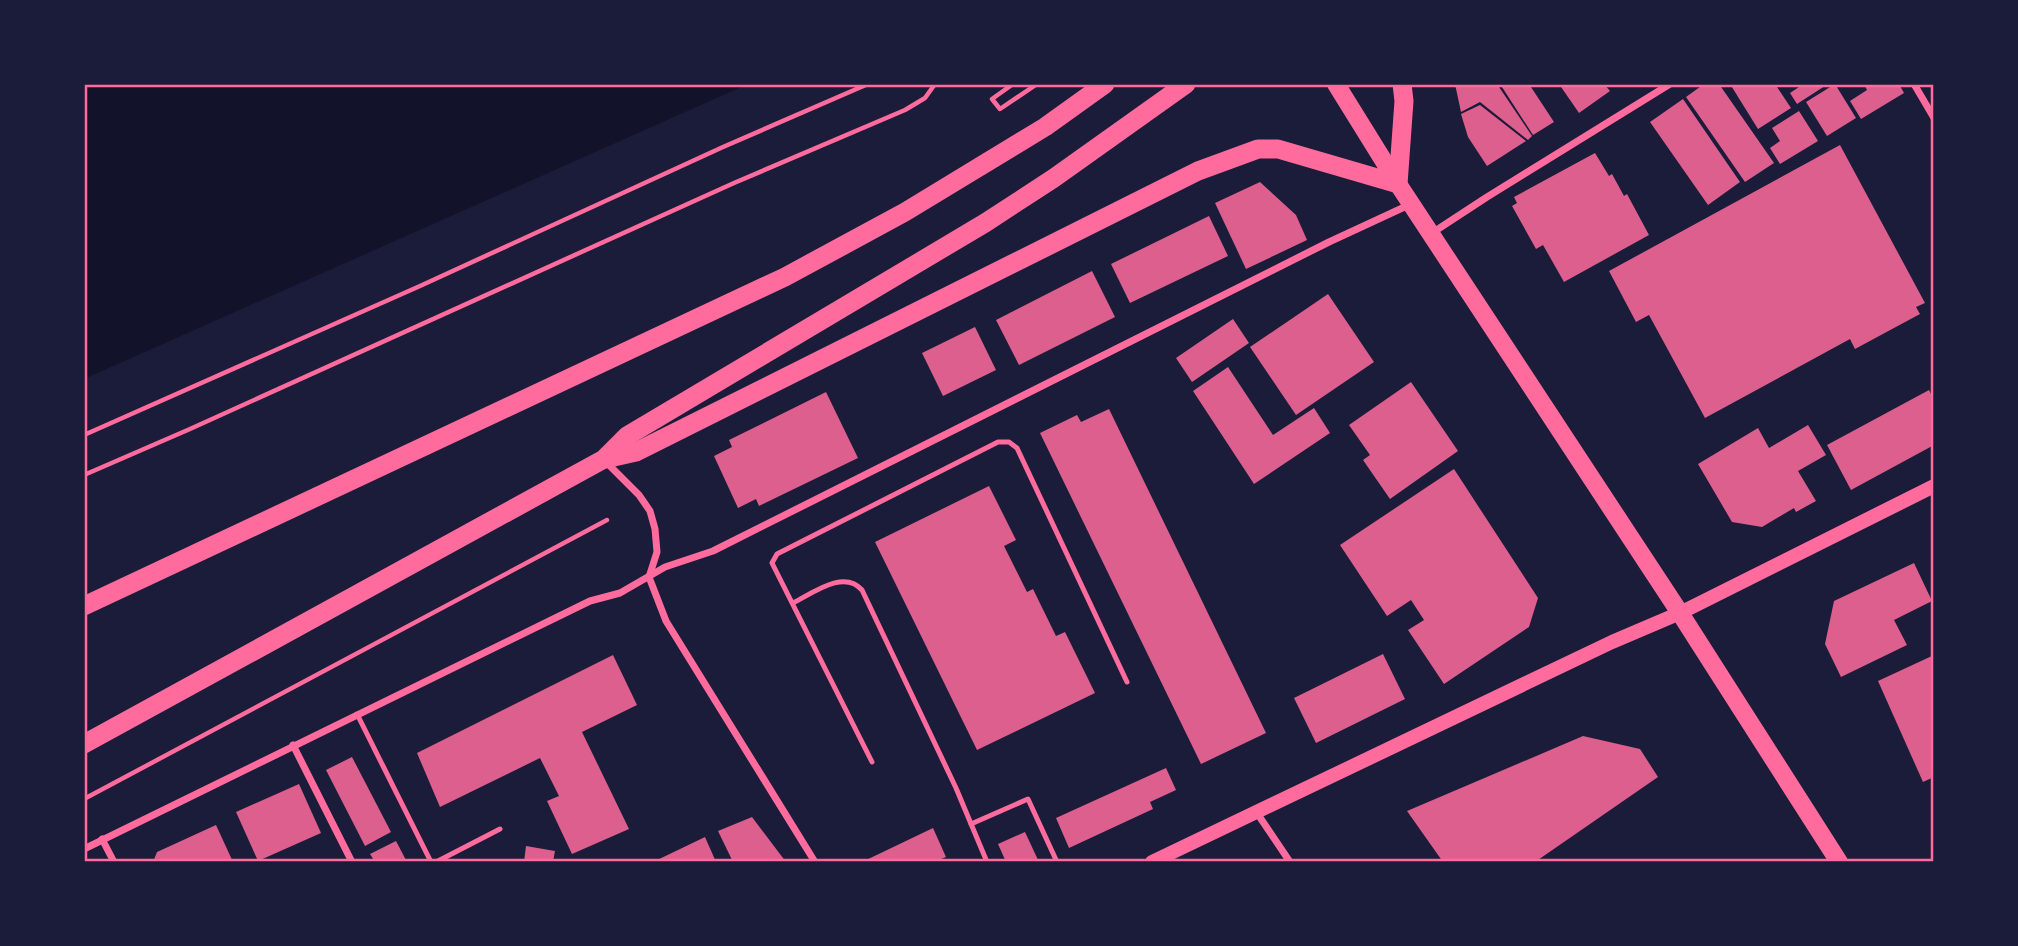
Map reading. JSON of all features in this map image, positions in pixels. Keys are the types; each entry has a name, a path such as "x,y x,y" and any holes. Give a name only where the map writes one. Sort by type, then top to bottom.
{"highway":[{"path":"84,606 785,277 905,212 1045,127 1105,84"},
{"path":"84,744 604,459 627,436 996,215 1097,148 1186,84"},
{"path":"604,459 636,452 1198,171 1258,149 1278,149 1398,184 1404,101 1402,84"}],"main road":[{"path":"1336,84 1398,184 1681,612 1839,862"},
{"path":"1153,862 1599,648 1681,612 1934,486"}],"street":[{"path":"1432,234 1670,84"},
{"path":"1914,84 1934,118"},
{"path":"84,849 590,601 620,593 665,567 713,551 1316,248 1412,204"},
{"path":"604,459 639,495 650,511 657,552 649,577 666,621 815,862"},
{"path":"293,745 352,862"},
{"path":"1257,813 1290,862"},
{"path":"102,839 114,862"}],"lane":[{"path":"872,762 772,563 777,554 998,442 1009,442 1017,448 1127,682"},
{"path":"793,603 836,582 854,582 862,590 987,862"},
{"path":"357,714 433,862 500,829"},
{"path":"971,824 1028,799 1057,862"}],"path":[{"path":"84,435 420,286 723,146 868,84"},
{"path":"84,475 734,183 905,110 925,98 935,84"},
{"path":"1013,84 992,99 1000,109 1037,84"},
{"path":"84,799 607,520"}],"shaded area":[{"path":"84,84 748,84 84,379"}],"building":[{"path":"1455,84 1497,84 1532,136 1528,140 1480,102 1461,112"},
{"path":"1500,84 1529,84 1554,122 1533,135"},
{"path":"1559,84 1604,84 1610,91 1579,113"},
{"path":"1704,84 1719,84 1774,163 1745,182 1686,97"},
{"path":"1730,84 1775,84 1791,108 1758,129"},
{"path":"1797,84 1828,84 1797,104 1790,93 1799,87"},
{"path":"1835,84 1856,118 1827,136 1806,102"},
{"path":"1864,84 1899,84 1904,93 1861,119 1850,101 1867,90"},
{"path":"1683,99 1740,182 1708,205 1650,122"},
{"path":"1480,105 1526,141 1487,166 1468,137 1461,114"},
{"path":"1799,111 1818,141 1780,164 1770,148 1780,141 1772,128"},
{"path":"1840,145 1925,303 1916,307 1920,314 1855,349 1850,339 1705,418 1649,315 1636,322 1609,271"},
{"path":"1595,153 1609,176 1612,174 1624,196 1627,194 1649,235 1564,282 1543,245 1536,249 1512,206 1517,203 1514,197"},
{"path":"1260,182 1296,215 1307,240 1246,269 1215,203"},
{"path":"1209,216 1228,256 1130,303 1111,264"},
{"path":"1092,271 1115,317 1019,365 996,320"},
{"path":"1328,294 1374,362 1296,415 1250,347"},
{"path":"1233,319 1249,343 1192,382 1176,358"},
{"path":"975,327 996,370 943,396 922,353"},
{"path":"1228,367 1273,435 1314,408 1330,433 1254,484 1193,391"},
{"path":"1411,382 1458,451 1390,499 1363,460 1370,455 1349,425"},
{"path":"1929,390 1934,400 1934,445 1851,490 1827,445"},
{"path":"826,392 858,458 759,506 756,499 738,508 714,456 732,447 729,440"},
{"path":"1109,409 1266,733 1201,764 1040,433 1077,415 1081,422"},
{"path":"1808,425 1826,455 1798,471 1816,501 1796,512 1794,508 1762,527 1732,522 1698,464 1758,428 1769,448"},
{"path":"1454,469 1538,598 1529,627 1444,684 1408,630 1424,620 1411,600 1387,616 1340,545"},
{"path":"989,486 1016,540 1004,546 1027,592 1033,589 1056,636 1065,632 1095,693 977,750 875,542"},
{"path":"1914,563 1932,601 1894,620 1907,645 1841,677 1825,644 1834,601"},
{"path":"1383,654 1405,699 1316,743 1294,698"},
{"path":"613,655 637,705 582,732 629,829 572,854 547,801 559,796 540,758 440,807 417,753"},
{"path":"1934,655 1934,777 1923,782 1878,681"},
{"path":"1583,736 1640,749 1658,777 1535,862 1443,862 1407,811"},
{"path":"352,757 391,832 365,846 326,770"},
{"path":"1166,768 1176,790 1150,802 1153,809 1069,848 1056,818"},
{"path":"299,784 321,833 258,861 236,812"},
{"path":"752,817 786,862 733,862 718,831"},
{"path":"216,825 233,862 153,862 157,852"},
{"path":"933,828 946,857 939,860 940,862 862,862"},
{"path":"1025,832 1039,862 1006,862 998,844"},
{"path":"705,837 716,862 653,862"},
{"path":"396,841 407,862 375,862 370,854"},
{"path":"526,846 555,851 553,862 524,862"}]}
